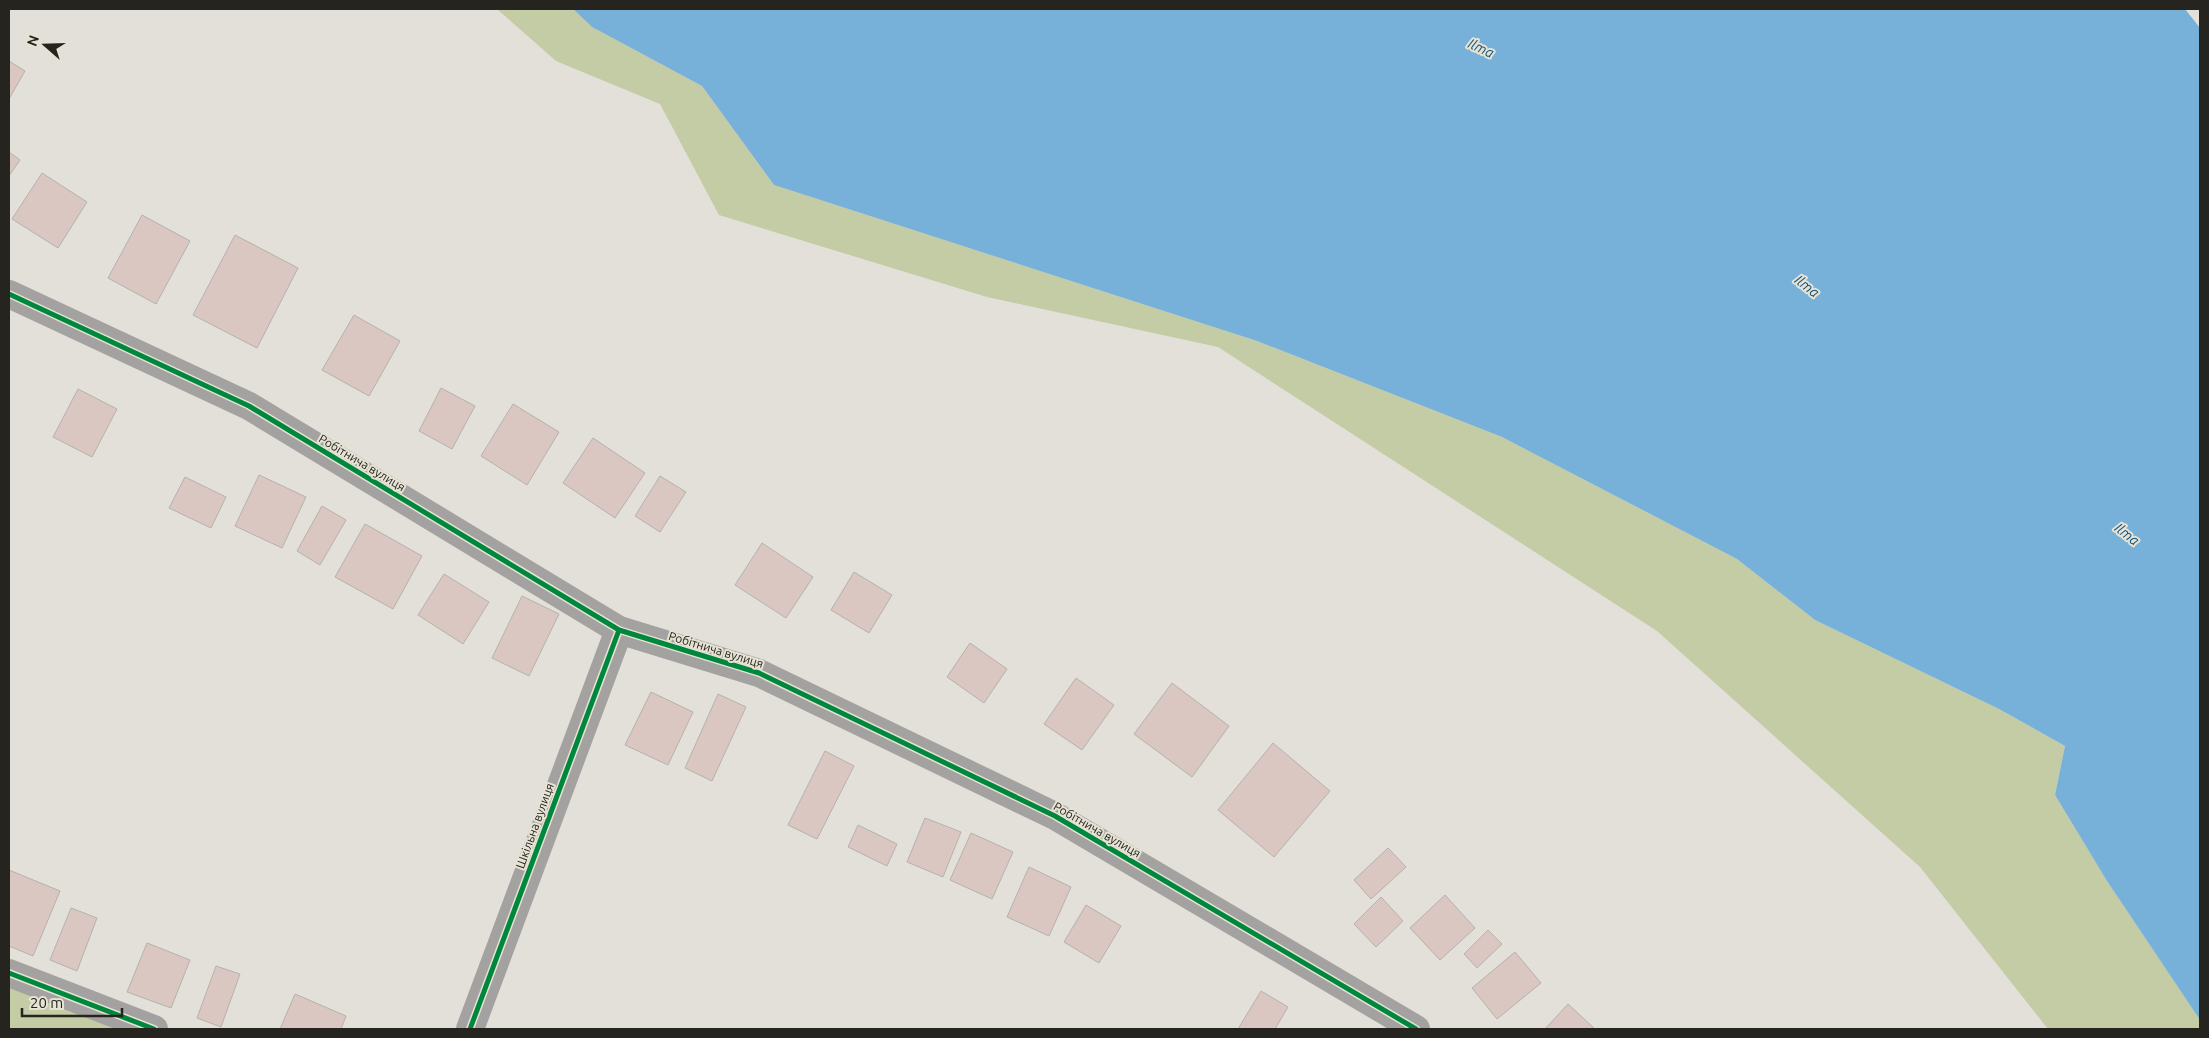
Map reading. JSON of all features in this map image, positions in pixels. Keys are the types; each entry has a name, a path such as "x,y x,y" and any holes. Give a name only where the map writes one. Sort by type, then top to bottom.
{"street":[{"name":"Робітнича вулиця","path":"9,294 249,406 618,630 759,673 1055,816 1416,1029"},
{"name":"Шкільна вулиця","path":"470,1029 618,630"},
{"path":"9,973 154,1029"}],"green space":[{"path":"497,9 573,9 592,27 702,86 774,185 1257,341 1502,437 1737,559 1815,620 1999,709 2065,746 2055,795 2107,881 2200,1020 2200,1029 2048,1029 1920,867 1657,631 1218,347 987,297 719,215 660,104 556,61"},
{"path":"9,978 138,1029 9,1029"}],"water":[{"name":"Ilma","path":"573,9 2185,9 2200,28 2200,1020 2107,881 2055,795 2065,746 1999,709 1815,620 1737,559 1502,437 1257,341 774,185 702,86 592,27"}],"building":[{"path":"9,61 25,71 9,99"},
{"path":"9,152 20,160 9,176"},
{"path":"42,173 87,202 58,248 12,219"},
{"path":"142,215 190,241 156,304 108,278"},
{"path":"235,235 298,268 257,348 193,315"},
{"path":"354,315 400,341 369,396 322,370"},
{"path":"441,388 475,406 452,449 419,431"},
{"path":"78,389 117,409 92,457 53,437"},
{"path":"513,404 559,432 527,485 481,456"},
{"path":"593,438 645,473 615,518 563,483"},
{"path":"259,475 306,497 282,548 235,526"},
{"path":"660,476 686,492 660,532 635,516"},
{"path":"185,477 226,497 211,528 169,508"},
{"path":"322,506 346,520 320,565 297,551"},
{"path":"365,524 422,556 393,609 335,577"},
{"path":"762,543 813,577 786,618 735,585"},
{"path":"854,572 892,595 869,633 831,610"},
{"path":"444,574 489,602 463,644 418,615"},
{"path":"522,596 559,614 529,676 492,658"},
{"path":"970,643 1007,669 984,703 947,677"},
{"path":"1076,678 1114,705 1082,750 1044,724"},
{"path":"1172,683 1229,726 1192,777 1134,734"},
{"path":"651,692 693,712 668,765 625,745"},
{"path":"718,694 746,707 712,781 685,768"},
{"path":"1273,743 1330,791 1274,857 1218,810"},
{"path":"825,751 854,766 817,839 788,825"},
{"path":"925,818 961,832 943,877 907,862"},
{"path":"858,825 897,844 887,866 848,847"},
{"path":"971,833 1013,852 992,899 950,880"},
{"path":"1388,848 1406,867 1371,899 1354,880"},
{"path":"1029,867 1071,887 1049,936 1007,917"},
{"path":"9,870 60,891 33,956 9,946"},
{"path":"1445,895 1475,928 1440,960 1410,928"},
{"path":"1381,897 1403,921 1376,947 1354,924"},
{"path":"1086,905 1121,926 1099,963 1064,942"},
{"path":"71,908 97,918 77,971 50,960"},
{"path":"1488,930 1502,944 1477,968 1464,954"},
{"path":"147,943 190,960 171,1008 127,992"},
{"path":"1515,952 1541,983 1497,1019 1472,988"},
{"path":"216,966 240,974 221,1027 197,1018"},
{"path":"1261,991 1288,1007 1275,1029 1238,1029"},
{"path":"295,994 346,1016 341,1029 280,1029"},
{"path":"1568,1004 1595,1029 1545,1029"}],"cycle path":[{"path":"9,294 249,406 619,630 759,673 1055,816 1416,1029"},
{"path":"470,1029 619,630"},
{"path":"9,973 154,1029"}]}
